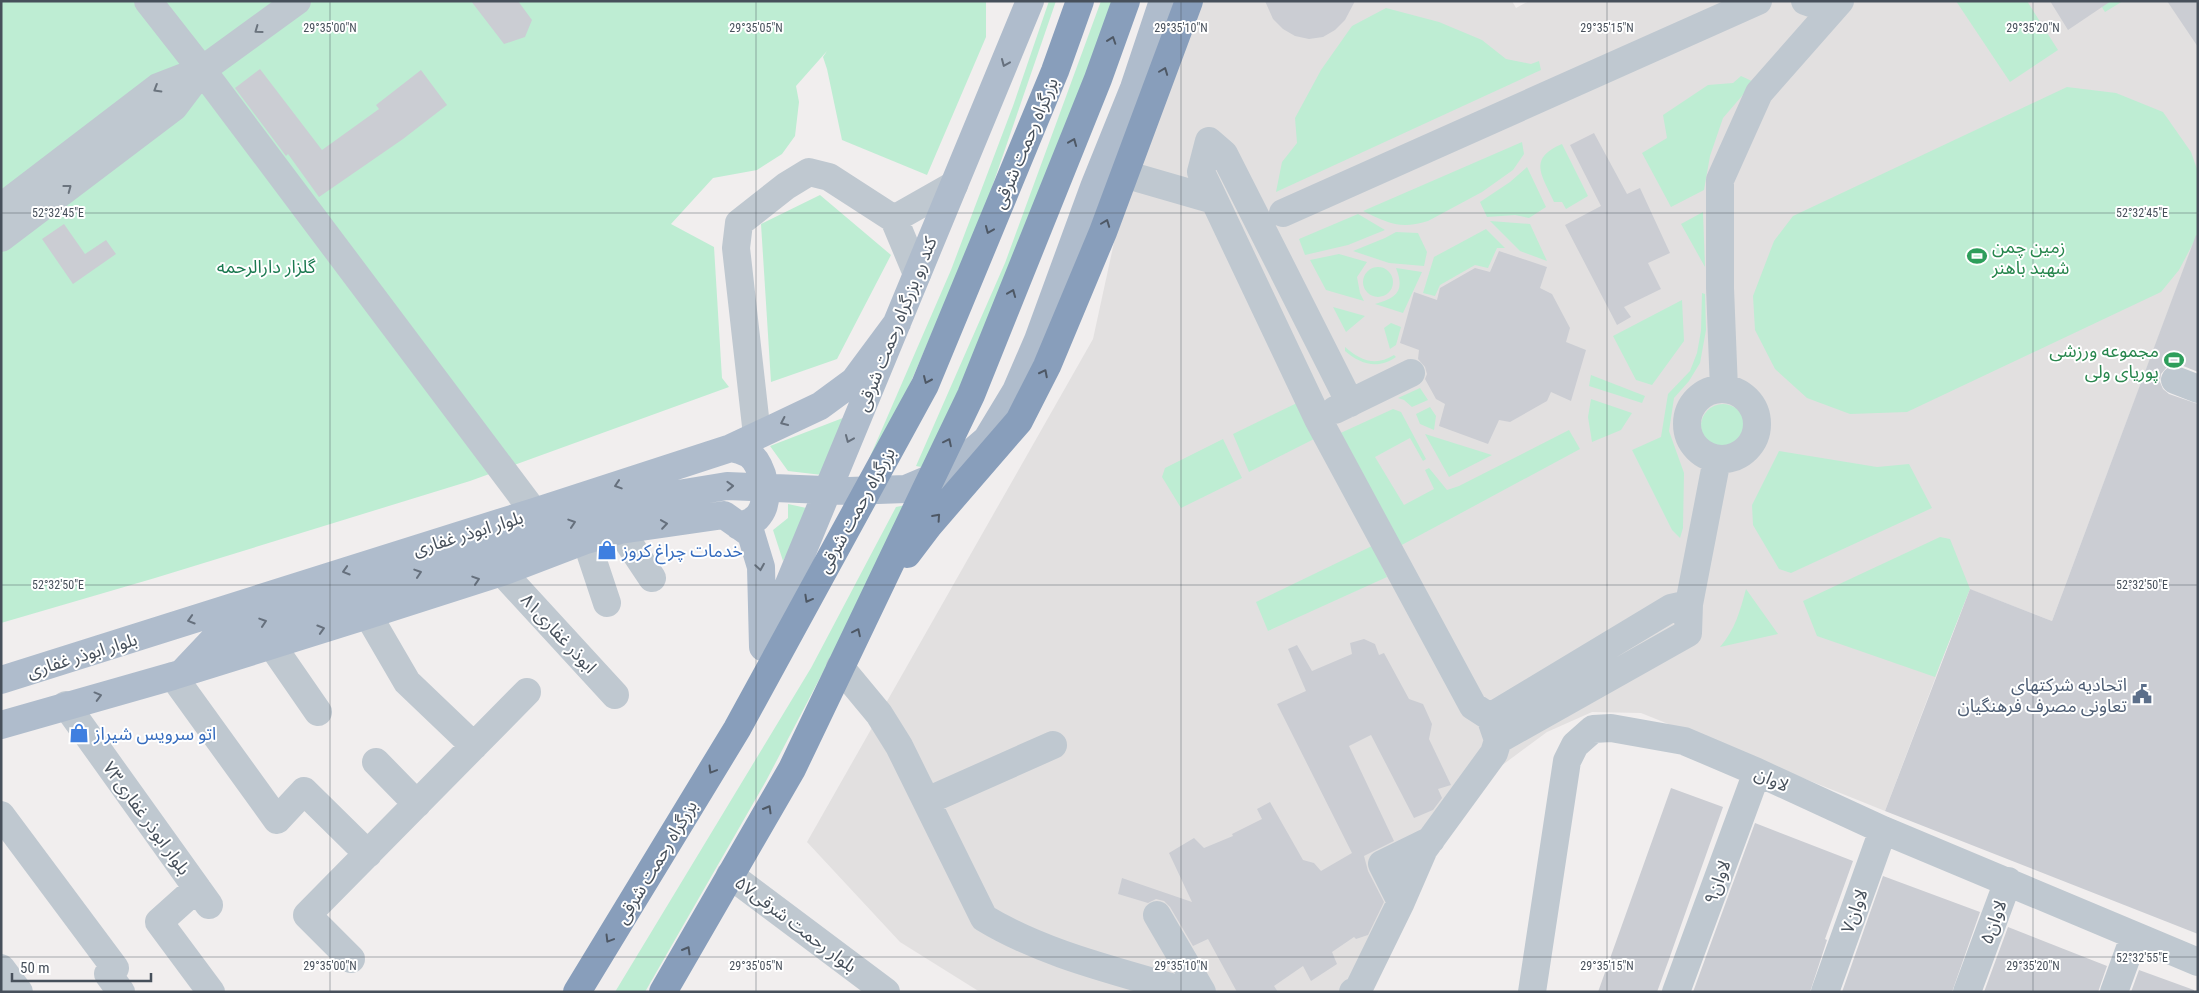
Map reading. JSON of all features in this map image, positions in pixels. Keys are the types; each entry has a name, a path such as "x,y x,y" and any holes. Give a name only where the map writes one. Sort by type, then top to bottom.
{"highway":[{"name":"بزرگراه رحمت شرقی","path":"577,992 737,729 925,385 1055,71 1080,1"},
{"path":"665,991 792,768 971,395 1098,79 1126,1"},
{"path":"874,596 930,525 1019,421 1048,366 1124,174 1189,1"}],"main road":[{"name":"کند رو بزرگراه رحمت شرقی","path":"763,647 1030,1"},
{"path":"177,674 216,637 660,497 726,486 850,491 906,488 951,470 987,439 1016,391 1038,340 1094,187 1134,88 1163,1"},
{"name":"بلوار ابوذر غفاری","path":"1,680 534,512 730,448 820,406 854,381 897,323"},
{"path":"730,448 750,455 763,472 765,487 760,514 751,523 739,526"},
{"path":"1,725 177,674 368,615 502,572 586,540 620,530 724,515 751,534 762,566 763,647 737,729"}],"street":[{"path":"148,1 534,512"},
{"path":"1,207 158,88 202,70 297,1"},
{"path":"1016,1 1018,6 1017,34"},
{"path":"1283,213 1758,1"},
{"path":"1805,1 1836,6"},
{"path":"1724,389 1720,288 1720,180 1759,93 1836,6"},
{"path":"1,238 174,107 202,70"},
{"path":"1350,403 1224,154 1209,141 1201,172 1318,419 1473,706 1494,728 1494,753 1424,849 1401,902 1358,990 1353,992"},
{"path":"757,435 736,248 739,223 786,186 809,172 829,177 894,219 917,274"},
{"path":"1124,174 1214,200"},
{"path":"894,219 954,185"},
{"path":"1318,419 1411,373"},
{"path":"1724,389 1735,392 1748,402 1756,416 1756,427 1754,438 1748,447 1739,454 1729,458 1717,458 1705,455 1696,448 1687,426 1688,414 1694,403 1702,395 1713,390 1724,389"},
{"path":"1494,728 1688,633 1689,604 1717,458"},
{"path":"620,530 652,578"},
{"path":"586,540 607,603"},
{"name":"۸۱ابوذر غفاری","path":"502,572 615,695"},
{"path":"368,615 407,682 474,746"},
{"path":"271,644 318,712"},
{"path":"840,667 879,714 899,746 984,918 1007,932 1036,945 1186,992"},
{"path":"177,674 276,820 304,791 368,854"},
{"path":"351,958 307,915 527,692"},
{"name":"بلوار ابوذر غفاری۷۳","path":"66,705 203,897 159,922 211,992"},
{"name":"لاوان","path":"1532,992 1567,760 1575,745 1593,729 1611,728 1684,742 1757,772 1883,830 2198,962"},
{"path":"927,802 1053,745"},
{"path":"376,762 417,804"},
{"name":"۹لاوان","path":"1676,992 1757,772"},
{"path":"1,815 115,968 108,974 121,992"},
{"name":"۷لاوان","path":"1825,992 1883,830"},
{"name":"۵۷بلوار رحمت شرقی","path":"730,875 886,992"},
{"name":"۵لاوان","path":"1967,992 2008,881"},
{"path":"1157,915 1202,992"},
{"path":"2114,992 2134,936"},
{"path":"1,968 19,992"}],"shaded area":[{"path":"1175,1 1512,1 1516,8 1529,1 2198,1 2198,231 2052,621 1969,589 1885,811 1641,713 1592,712 1547,732 1497,769 1438,844 1368,992 980,992 900,942 807,842 1093,339 1135,146"}],"green space":[{"name":"گلزار دارالرحمه","path":"1,1 986,1 986,37 927,175 842,140 823,57 827,51 796,86 799,102 795,136 782,154 757,170 713,178 671,224 714,247 722,378 729,387 470,481 155,578 1,623"},
{"path":"1049,1 1056,1 981,219 891,428 863,473 951,270 1013,106"},
{"path":"1101,1 1114,1 998,308 926,468 916,466 1005,263"},
{"path":"1956,1 2027,1 2058,50 2010,82"},
{"path":"2098,1 2123,1 2105,12"},
{"path":"1386,8 1439,22 1482,40 1506,59 1531,64 1539,61 1541,70 1276,192 1282,162 1297,143 1295,118 1321,70 1352,26"},
{"path":"1741,76 1754,82 1723,118 1710,156 1704,190 1671,207 1642,153 1667,138 1663,115 1708,85 1733,83"},
{"name":"زمین چمن شهید باهنر","path":"2067,87 2116,93 2163,112 2191,152 2198,172 2198,234 2179,270 2161,292 1907,412 1850,414 1807,398 1775,369 1755,330 1753,296 1774,241 1793,216"},
{"path":"1522,142 1524,154 1513,170 1482,192 1428,221 1410,225 1394,224 1363,211"},
{"path":"1562,144 1588,196 1566,209 1562,202 1554,202 1540,168 1544,156"},
{"path":"1527,167 1546,207 1529,218 1515,215 1487,217 1480,202 1510,182"},
{"path":"820,195 891,255 837,359 771,382 761,224"},
{"path":"1703,212 1705,267 1681,224"},
{"path":"1358,214 1385,230 1348,245 1305,255 1299,239"},
{"path":"1490,221 1530,224 1547,261 1520,251"},
{"path":"1486,229 1505,248 1497,248 1488,268 1475,265 1440,285 1435,296 1423,293 1434,257"},
{"path":"1396,232 1418,233 1427,252 1424,266 1389,263 1353,251 1385,238"},
{"path":"1339,254 1367,262 1357,277 1360,293 1364,301 1326,290 1310,260"},
{"path":"1378,267 1389,271 1393,282 1389,293 1378,297 1367,293 1363,282 1367,271"},
{"path":"1396,268 1422,272 1403,313 1375,304 1389,299 1397,292 1400,282"},
{"path":"1702,293 1705,294 1706,330 1700,363 1689,381 1674,398 1669,431 1684,473 1683,528 1680,538 1672,530 1632,450 1661,437 1668,394 1690,371 1697,353 1701,331"},
{"path":"1682,300 1684,341 1652,385 1636,380 1613,336"},
{"path":"1333,307 1365,316 1346,332"},
{"path":"1391,323 1401,327 1396,345 1390,349 1384,328"},
{"path":"1345,347 1356,355 1368,360 1380,361 1394,355 1396,357 1383,363 1369,364 1351,356 1345,351"},
{"path":"1591,375 1645,396 1642,403 1589,386"},
{"path":"1420,388 1428,400 1412,407 1404,400 1398,398"},
{"path":"1591,399 1632,413 1621,430 1592,442 1588,417"},
{"path":"1299,402 1316,438 1249,472 1233,434"},
{"path":"1727,404 1739,410 1744,417 1744,435 1739,442 1732,447 1719,448 1711,445 1704,438 1701,422 1704,414 1711,407"},
{"path":"1430,407 1436,416 1434,430 1420,424 1416,414"},
{"path":"1393,409 1401,412 1426,459 1423,461 1410,438 1375,457 1404,505 1434,489 1425,470 1429,468 1447,490 1459,486 1569,430 1580,449 1398,547 1334,436"},
{"path":"848,416 822,475 788,471 770,446"},
{"path":"1425,434 1492,455 1449,477"},
{"path":"1223,439 1242,478 1181,508 1162,477 1165,468"},
{"path":"1779,451 1877,467 1909,464 1932,508 1791,573 1779,569 1753,525 1752,505"},
{"path":"788,504 811,509 783,561 773,530 788,518"},
{"path":"911,504 766,781 645,992 615,992 811,668 896,507"},
{"path":"1940,537 1950,539 1970,589 1935,677 1817,636 1803,601"},
{"path":"1372,546 1387,577 1268,631 1256,602"},
{"path":"1746,589 1778,634 1720,647 1733,627"}],"building":[{"path":"471,1 518,1 532,20 525,37 504,44"},
{"path":"1265,1 1355,1 1345,20 1335,30 1323,37 1309,39 1295,36 1283,29 1273,19"},
{"path":"2050,1 2111,1 2068,30"},
{"path":"2167,1 2198,1 2198,47"},
{"path":"260,69 322,150 379,109 376,105 421,70 447,105 403,139 319,197 288,154 286,156 235,88"},
{"path":"1594,133 1627,194 1640,188 1670,253 1648,263 1661,289 1624,307 1631,317 1617,325 1565,225 1601,206 1570,145"},
{"path":"64,224 85,254 106,240 116,254 73,284 42,239"},
{"path":"2196,235 2198,236 2198,372 2181,365 2172,365 2161,374 2160,382 2163,389 2169,394 2198,404 2198,934 1885,811 1970,589 2052,621"},
{"path":"1499,251 1547,267 1540,288 1552,294 1570,328 1566,342 1586,350 1571,401 1551,392 1547,401 1510,422 1499,420 1488,444 1439,426 1445,404 1436,399 1425,379 1427,374 1425,367 1418,359 1419,350 1400,343 1414,292 1437,300 1440,288 1475,268 1490,272"},
{"path":"1364,639 1375,644 1379,655 1384,653 1409,699 1423,704 1432,724 1429,739 1451,785 1438,789 1442,798 1433,810 1414,818 1371,735 1349,746 1394,841 1364,856 1368,871 1384,902 1368,935 1356,939 1354,937 1332,952 1337,964 1311,981 1303,966 1274,986 1278,992 1237,992 1208,939 1193,946 1170,907 1164,901 1156,899 1148,903 1118,894 1122,878 1192,902 1169,853 1194,838 1204,848 1233,836 1232,834 1262,819 1257,809 1270,802 1303,860 1314,863 1321,871 1352,853 1277,704 1306,691 1288,649 1297,645 1312,671 1352,654 1350,643"},
{"path":"1671,788 1723,807 1668,962 1657,992 1598,992"},
{"path":"1755,823 1853,861 1825,939 1827,940 1810,992 1693,992"},
{"path":"1883,876 1980,912 1952,992 1842,992"},
{"path":"2008,927 2107,966 2098,992 1984,992"},
{"path":"2139,970 2194,990 2194,992 2131,992"}],"place":[{"name":"زمین چمن شهید باهنر","path":"1977,256"},
{"name":"مجموعه ورزشی پوریای ولی","path":"2174,360"},
{"name":"خدمات چراغ کروز","path":"607,550"},
{"name":"اتحادیه شرکتهای تعاونی مصرف فرهنگیان","path":"2142,694"},
{"name":"اتو سرویس شیراز","path":"79,733"}]}
